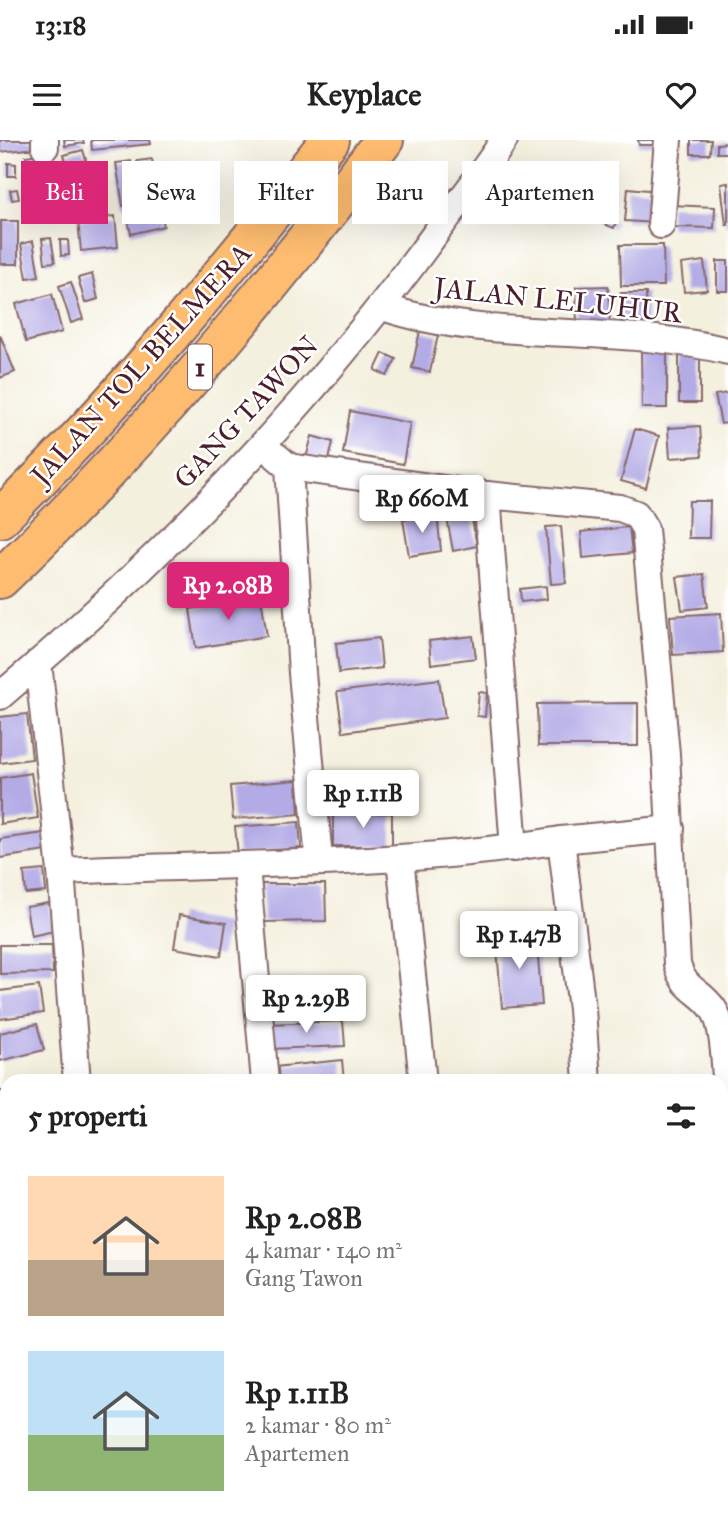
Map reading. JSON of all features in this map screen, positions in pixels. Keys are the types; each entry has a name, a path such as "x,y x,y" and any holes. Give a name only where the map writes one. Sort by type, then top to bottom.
{"highway":[{"name":"JALAN TOL BELMERA","path":"0,518 79,439 154,356 215,285 330,140"},
{"name":"JALAN TOL BELMERA","path":"0,579 78,503 197,371 292,257 384,140"}],"street":[{"name":"GANG TAWON","path":"0,696 164,546 321,382 383,307 504,140"},
{"path":"661,225 668,140"},
{"name":"JALAN LELUHUR","path":"383,307 411,317 457,324 584,333 701,345 728,351"},
{"path":"263,443 289,467 487,495 620,508 629,510 641,520 645,529 671,829 677,964 685,985 707,1001 718,1018 725,1074"},
{"path":"289,467 302,673 318,860"},
{"path":"487,495 514,848"},
{"path":"38,663 61,870 76,1074"},
{"path":"61,870 181,865 246,866 318,860 400,858 514,848 561,840 671,829"},
{"path":"561,840 582,1009 586,1074"},
{"path":"400,858 422,1074"},
{"path":"246,866 264,1074"}],"building":[{"path":"0,140 36,140 37,148 0,152"},
{"path":"64,140 83,140 84,143 65,146"},
{"path":"91,140 150,140 151,144 92,150"},
{"path":"638,140 660,140 660,145 639,145"},
{"path":"691,140 711,140 710,154 691,154"},
{"path":"728,143 728,153 717,153 717,144"},
{"path":"83,150 86,160 66,161 64,155"},
{"path":"52,152 53,161 27,161 26,156"},
{"path":"122,162 122,200 116,163"},
{"path":"8,163 16,164 16,176 8,176"},
{"path":"728,183 728,225 726,225 721,184"},
{"path":"628,188 658,191 656,223 625,221"},
{"path":"17,189 19,199 12,200 10,190"},
{"path":"670,205 715,207 714,228 670,227"},
{"path":"115,216 118,247 81,251 78,224 108,224 108,217"},
{"path":"1,221 18,221 18,264 1,264"},
{"path":"129,224 164,224 164,226 131,234"},
{"path":"51,238 55,262 45,263 42,239"},
{"path":"60,240 68,240 69,255 61,256"},
{"path":"33,241 39,276 27,278 21,244"},
{"path":"620,245 663,245 664,286 621,286"},
{"path":"704,261 707,290 684,292 681,264"},
{"path":"717,261 728,261 728,291 717,291"},
{"path":"92,274 98,299 85,303 78,278"},
{"path":"71,282 83,319 71,323 59,286"},
{"path":"608,286 610,325 577,326 576,287"},
{"path":"620,293 646,293 647,323 622,324"},
{"path":"52,294 62,332 26,342 16,304"},
{"path":"420,331 438,335 430,372 412,368"},
{"path":"0,335 15,372 0,378"},
{"path":"641,351 667,351 667,408 642,408"},
{"path":"383,353 396,359 387,376 375,370"},
{"path":"679,353 700,353 700,403 679,403"},
{"path":"728,393 728,423 721,424 715,395"},
{"path":"350,411 410,423 403,464 343,453"},
{"path":"700,426 702,456 670,458 668,428"},
{"path":"635,429 659,436 646,488 621,481"},
{"path":"312,436 333,442 328,464 306,458"},
{"path":"689,501 710,501 709,538 688,538"},
{"path":"471,514 477,546 453,551 447,518"},
{"path":"437,515 441,551 409,556 403,519"},
{"path":"561,526 566,583 551,584 546,527"},
{"path":"629,527 632,553 583,558 581,532"},
{"path":"704,574 708,607 682,610 677,577"},
{"path":"546,586 547,599 521,602 520,589"},
{"path":"261,597 267,636 196,648 190,609"},
{"path":"721,613 723,652 673,655 670,616"},
{"path":"473,636 476,658 431,664 429,641"},
{"path":"379,638 382,668 339,673 336,643"},
{"path":"439,679 445,718 343,732 337,692"},
{"path":"479,692 487,693 485,717 477,716"},
{"path":"638,703 638,746 538,746 537,704"},
{"path":"27,714 32,759 0,763 0,717"},
{"path":"31,773 38,818 0,824 0,778"},
{"path":"297,780 299,814 233,819 230,786"},
{"path":"392,813 392,846 333,846 333,814"},
{"path":"299,822 301,848 238,854 235,827"},
{"path":"44,833 46,851 0,858 0,839"},
{"path":"44,870 46,892 26,894 24,872"},
{"path":"262,884 325,884 326,921 263,922"},
{"path":"49,903 54,931 31,936 26,907"},
{"path":"179,915 226,923 221,956 174,948"},
{"path":"536,934 542,1005 502,1008 496,938"},
{"path":"0,945 52,945 53,973 0,974"},
{"path":"39,986 43,1013 0,1019 0,991"},
{"path":"343,1021 345,1046 269,1049 268,1024"},
{"path":"37,1024 44,1050 0,1061 0,1033"},
{"path":"342,1060 343,1074 275,1074 275,1067"}]}
